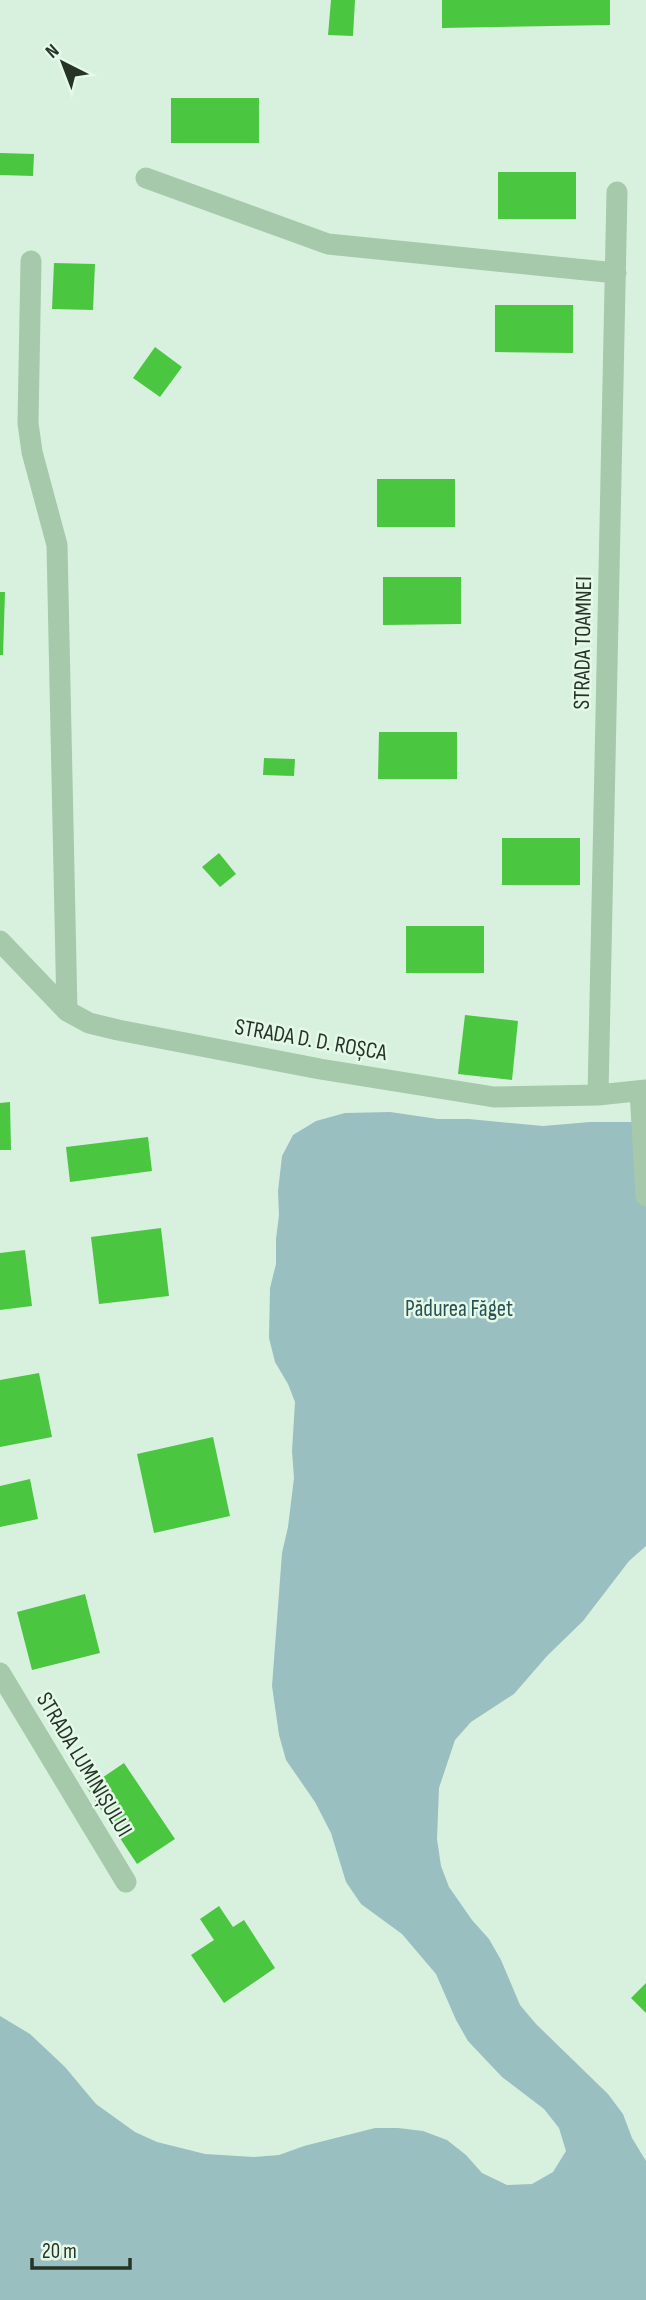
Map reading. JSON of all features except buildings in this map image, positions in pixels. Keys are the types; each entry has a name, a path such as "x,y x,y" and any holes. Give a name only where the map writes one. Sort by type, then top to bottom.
{"street":[{"path":"146,178 328,244 616,273"},
{"name":"STRADA TOAMNEI","path":"598,1095 617,192"},
{"path":"31,261 28,423 32,452 57,545 68,1011"},
{"name":"STRADA D. D. ROȘCA","path":"0,941 68,1011 89,1023 118,1030 494,1097 598,1095 643,1091"},
{"path":"643,1091 646,1196"},
{"name":"STRADA LUMINIȘULUI","path":"0,1673 126,1882"}],"green space":[{"name":"Pădurea Făget","path":"390,1112 438,1119 543,1126 590,1122 646,1122 646,1546 629,1561 583,1621 547,1656 514,1694 471,1722 455,1740 439,1788 437,1839 441,1866 449,1887 489,1939 520,2005 608,2094 623,2114 632,2138 646,2161 646,2300 0,2300 0,2016 30,2034 65,2067 96,2104 135,2132 157,2142 205,2154 254,2157 279,2155 375,2128 398,2128 423,2131 447,2140 466,2155 482,2173 507,2185 532,2184 553,2172 566,2151 559,2128 544,2109 502,2077 468,2041 436,1974 402,1934 361,1904 346,1882 331,1833 315,1802 286,1760 279,1735 272,1686 282,1553 294,1478 292,1451 295,1402 275,1362 269,1338 270,1288 276,1264 282,1156 293,1135 316,1121 345,1113"}]}
